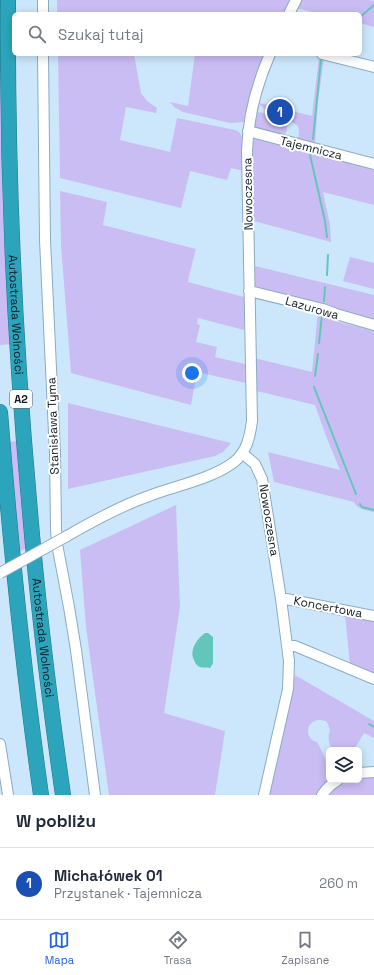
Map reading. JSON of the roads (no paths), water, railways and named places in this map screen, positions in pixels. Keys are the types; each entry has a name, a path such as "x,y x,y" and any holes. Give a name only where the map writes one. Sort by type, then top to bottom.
{"highway":[{"name":"Autostrada Wolności","path":"8,0 10,178 20,392 28,500 39,606 51,711 63,795"},
{"name":"Autostrada Wolności","path":"0,412 18,609 41,795"}],"street":[{"path":"43,0 43,12"},
{"path":"290,12 296,0"},
{"name":"Stanisława Tyma","path":"43,56 45,240 56,530 57,544 74,635 95,795"},
{"name":"Nowoczesna","path":"264,795 288,689 290,661 262,479 255,464 242,453 250,436 252,421 247,151 248,131 256,90 260,76 269,56"},
{"path":"330,56 374,67"},
{"name":"Tajemnicza","path":"248,131 374,164"},
{"name":"Lazurowa","path":"250,291 322,309 374,325"},
{"path":"0,573 66,536 132,502 216,473 235,461 242,453"},
{"name":"Koncertowa","path":"281,599 374,616"},
{"path":"287,646 295,646 374,679"},
{"path":"0,744 8,795"},
{"path":"362,773 374,772"},
{"path":"322,795 333,783"}],"waterway":[{"path":"362,15 374,5"},
{"path":"313,139 321,59"},
{"path":"310,155 325,221 327,237"},
{"path":"327,275 328,255"},
{"path":"324,301 325,287"},
{"path":"319,343 322,315"},
{"path":"315,376 318,354"},
{"path":"314,387 356,494"},
{"path":"360,504 362,507 374,510"},
{"path":"369,724 374,727"}],"place":[{"name":"Michałówek 01","path":"280,112"}]}
